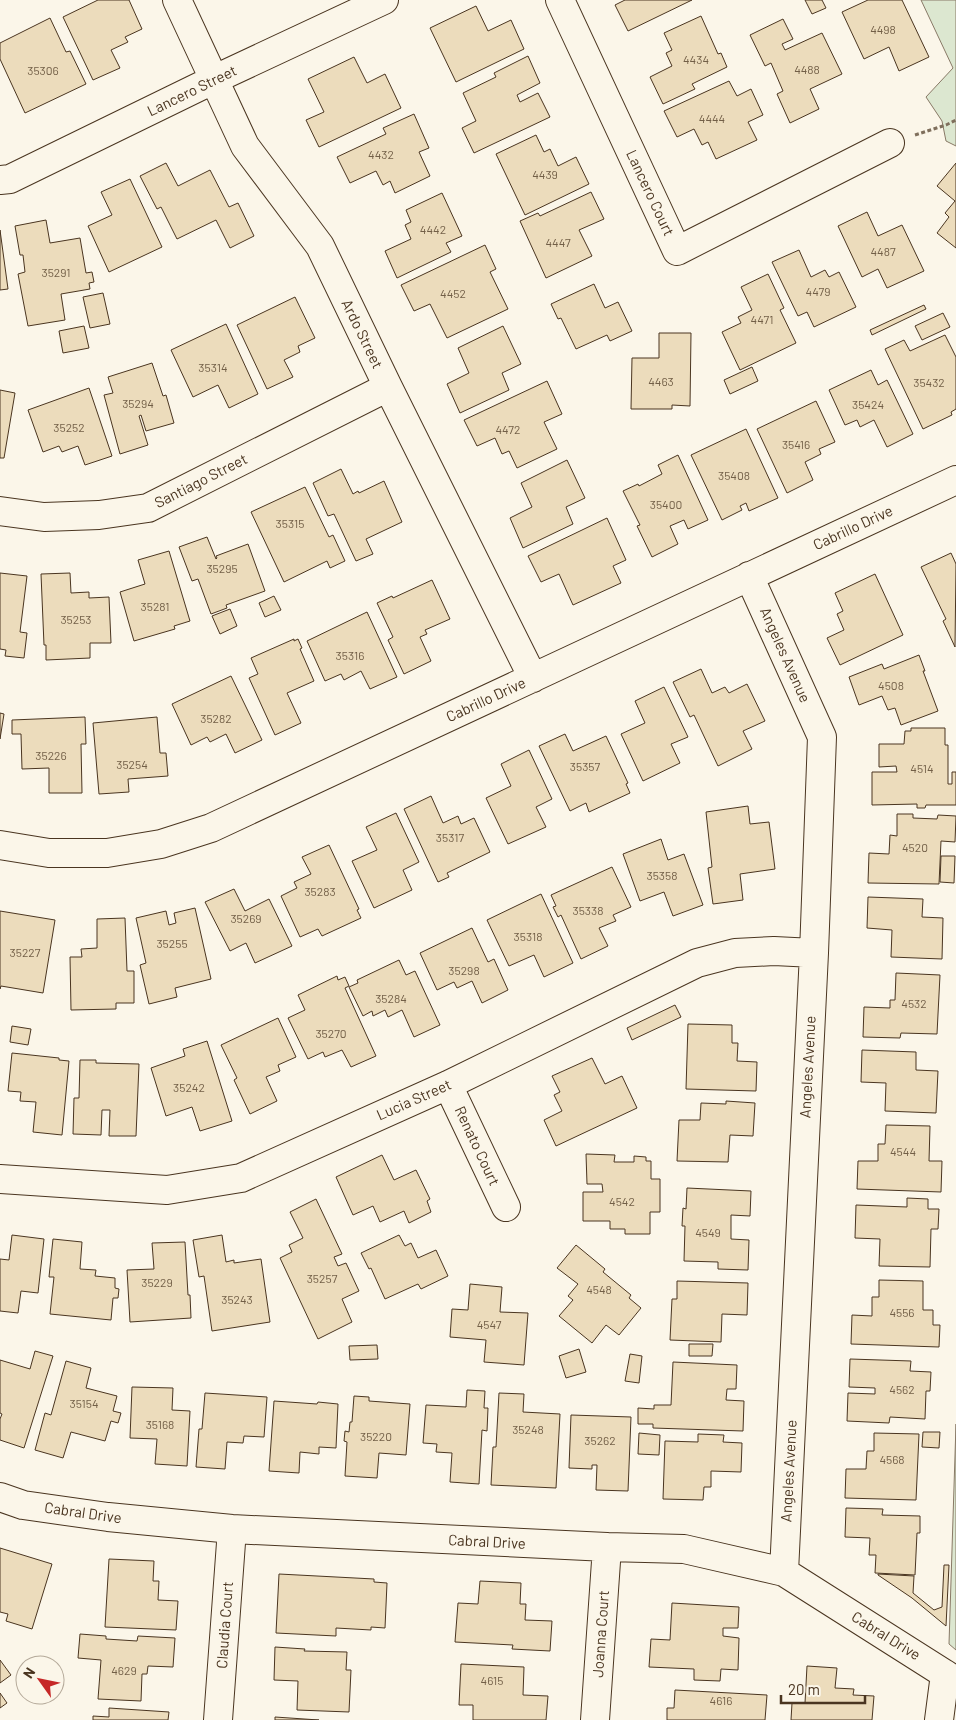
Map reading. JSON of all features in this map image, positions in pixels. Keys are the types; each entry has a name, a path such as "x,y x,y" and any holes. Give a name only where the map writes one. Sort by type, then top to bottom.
{"street":[{"name":"Ardo Street","path":"177,0 245,146 320,246 533,678"},
{"name":"Lancero Street","path":"0,180 10,179 215,79 384,0"},
{"name":"Lancero Court","path":"560,0 677,251 890,143"},
{"name":"Santiago Street","path":"0,511 44,517 98,514 148,508 388,387"},
{"name":"Cabrillo Drive","path":"0,845 49,853 107,853 161,844 211,828 956,480"},
{"name":"Angeles Avenue","path":"749,576 822,737 814,952 784,1572"},
{"name":"Lucia Street","path":"0,1179 167,1190 241,1178 448,1085 697,963 735,953 774,951 814,952"},
{"name":"Renato Court","path":"448,1085 506,1207"},
{"name":"Cabral Drive","path":"0,1497 23,1505 108,1517 232,1529 607,1548 684,1548 784,1572 951,1677 939,1720"},
{"name":"Claudia Court","path":"218,1720 232,1529"},
{"name":"Joanna Court","path":"596,1720 607,1548"}],"path":[{"path":"890,143 956,120"}],"green space":[{"path":"921,0 956,0 956,146 946,141 942,121 926,97 953,68"},
{"path":"956,1424 956,1650 949,1644"}],"building":[{"path":"98,0 129,0 142,29 125,37 128,42 111,50 120,68 93,80 63,17"},
{"path":"625,0 692,0 628,31 615,5"},
{"path":"805,0 822,0 826,8 812,14"},
{"path":"868,0 902,0 929,57 899,71 889,47 864,59 842,12"},
{"path":"476,6 488,31 511,20 524,49 456,82 430,28"},
{"path":"701,16 718,54 721,53 727,67 692,84 695,89 663,104 650,77 672,66 666,53 672,50 664,33"},
{"path":"50,18 66,52 70,51 86,84 25,113 0,59 0,43"},
{"path":"783,19 793,39 782,44 785,50 822,33 842,74 810,89 819,109 790,123 777,94 783,91 771,63 765,66 750,35"},
{"path":"528,56 540,83 517,95 520,102 538,93 550,117 474,153 462,128 476,121 463,93 496,77 494,73"},
{"path":"354,57 367,83 385,74 401,108 319,147 306,120 324,112 308,79"},
{"path":"729,81 737,96 751,89 763,115 748,122 757,140 716,159 708,142 702,145 694,129 677,137 664,111"},
{"path":"414,114 429,148 419,152 430,176 395,193 390,181 383,185 376,171 350,183 337,157 386,134 383,128"},
{"path":"536,135 544,152 550,149 558,166 576,157 589,184 525,215 496,154"},
{"path":"166,163 178,186 210,170 229,207 238,203 254,236 230,248 216,220 177,239 161,207 157,209 140,176"},
{"path":"956,163 956,248 937,233 949,217 945,213 955,201 937,186"},
{"path":"130,179 162,247 109,272 88,226 112,215 101,192"},
{"path":"591,192 604,219 579,230 592,256 546,278 520,221 538,213 540,216"},
{"path":"442,193 462,236 446,243 451,252 397,278 385,251 411,239 405,225 411,222 406,210"},
{"path":"867,212 878,236 902,225 924,271 887,288 878,269 862,277 838,226"},
{"path":"46,220 50,243 80,238 86,273 92,272 94,282 89,283 90,289 61,294 65,320 28,326 18,274 25,272 23,255 20,255 15,226"},
{"path":"0,230 8,289 0,290"},
{"path":"485,245 496,269 490,272 508,309 447,338 430,304 414,311 401,285"},
{"path":"799,250 811,277 825,270 829,277 839,272 856,307 814,327 807,312 798,316 772,262"},
{"path":"768,274 784,308 780,310 796,343 740,370 722,332 741,323 738,317 752,310 741,287"},
{"path":"594,284 605,308 618,302 632,331 610,341 607,335 576,349 561,318 558,319 551,304"},
{"path":"103,293 110,324 90,328 83,297"},
{"path":"295,297 315,338 298,346 300,352 284,360 293,377 267,389 237,325"},
{"path":"924,305 926,309 872,335 870,330"},
{"path":"943,313 950,327 922,340 915,326"},
{"path":"226,324 258,394 229,408 218,385 193,397 171,350"},
{"path":"84,326 89,348 63,353 59,331"},
{"path":"503,326 521,364 502,373 509,390 460,413 447,384 469,373 458,348"},
{"path":"659,333 691,333 690,406 672,405 672,409 631,409 632,358 659,358"},
{"path":"945,335 956,357 956,409 951,412 952,415 923,429 885,349 904,340 910,351"},
{"path":"152,363 163,396 166,395 174,423 146,431 141,415 139,416 148,445 120,454 104,395 113,393 108,377"},
{"path":"752,367 758,381 730,394 724,380"},
{"path":"871,370 878,385 887,380 913,434 887,447 874,420 860,427 857,420 845,425 829,390"},
{"path":"547,381 562,414 544,422 557,449 517,468 509,451 502,454 495,438 477,446 464,420"},
{"path":"89,388 112,456 85,465 78,446 62,452 59,446 43,452 28,410"},
{"path":"0,390 15,393 4,458 0,458"},
{"path":"816,401 835,442 819,449 821,454 805,462 813,480 787,493 757,429"},
{"path":"746,429 778,498 749,511 746,503 740,506 742,510 722,520 691,455"},
{"path":"678,455 708,520 688,529 684,520 670,526 678,544 652,557 637,526 640,525 623,491 638,484 639,486 662,474 658,465"},
{"path":"567,460 585,498 566,507 573,524 523,548 510,518 532,507 521,483"},
{"path":"341,469 353,494 384,481 402,522 366,539 373,554 356,561 334,514 328,516 313,483"},
{"path":"305,487 329,537 333,535 345,561 330,568 327,561 284,582 251,512"},
{"path":"607,518 626,560 613,566 621,583 573,605 559,574 541,582 528,556"},
{"path":"207,537 216,559 216,556 248,544 265,591 226,605 227,608 211,614 198,579 192,581 179,547"},
{"path":"169,551 190,621 174,626 175,629 134,641 120,592 145,584 138,560"},
{"path":"951,553 956,564 955,647 943,621 946,619 921,567"},
{"path":"0,573 27,576 20,632 27,633 24,658 5,656 6,650 0,649"},
{"path":"70,573 71,593 89,592 89,598 109,597 111,643 90,643 90,658 46,660 41,574"},
{"path":"875,574 903,635 840,665 827,638 844,630 837,614 843,611 835,593"},
{"path":"432,580 450,619 425,630 427,634 420,637 431,661 404,674 388,640 393,637 377,603 392,596 393,598"},
{"path":"274,596 281,610 265,617 259,603"},
{"path":"230,609 237,626 220,634 212,616"},
{"path":"367,612 397,677 370,689 361,671 344,680 341,674 325,681 307,641"},
{"path":"294,639 294,641 298,639 302,648 300,649 314,681 287,693 301,723 275,735 249,678 258,674 251,658"},
{"path":"919,655 938,711 901,725 895,708 888,710 882,696 859,705 849,677 882,664 884,669"},
{"path":"701,669 712,693 725,687 729,693 747,684 765,721 743,731 752,749 718,766 694,715 690,717 673,682"},
{"path":"231,676 262,740 235,753 226,734 210,742 207,737 191,745 172,704"},
{"path":"664,687 688,737 671,744 680,763 643,781 621,734 645,723 635,701"},
{"path":"0,713 4,714 0,739"},
{"path":"85,717 86,744 81,744 82,793 49,793 49,768 22,769 21,734 12,734 12,720"},
{"path":"157,717 160,753 166,753 168,776 128,779 129,792 99,794 93,723"},
{"path":"911,728 945,728 945,745 948,745 948,784 952,784 952,772 956,772 956,805 926,805 925,808 917,808 917,804 872,805 872,772 897,772 896,766 879,767 879,744 904,744 905,731 911,731"},
{"path":"565,734 573,751 606,736 628,783 626,784 630,793 589,812 586,803 570,811 539,746"},
{"path":"529,750 552,799 536,807 546,827 508,844 486,798 511,786 501,764"},
{"path":"431,796 443,823 458,816 461,824 474,818 490,852 447,873 449,877 438,882 404,809"},
{"path":"748,806 750,824 769,822 775,869 740,874 743,900 713,904 708,868 712,867 706,812"},
{"path":"396,813 419,862 403,870 412,890 374,908 352,861 377,850 366,827"},
{"path":"897,814 913,814 913,818 937,819 938,815 956,816 955,842 941,841 939,884 868,883 869,853 889,854 890,835 897,836"},
{"path":"661,839 668,860 684,854 703,905 673,916 664,892 640,901 623,854"},
{"path":"329,845 359,909 357,910 361,918 322,936 318,929 300,937 281,896 297,888 294,882 311,874 302,857"},
{"path":"941,856 955,856 954,883 940,882"},
{"path":"612,867 631,907 613,915 616,921 599,928 608,946 581,959 561,915 558,917 553,907 556,906 551,895"},
{"path":"234,889 245,911 269,899 292,946 255,963 246,943 230,951 205,902"},
{"path":"541,894 573,963 544,977 534,955 509,966 487,920"},
{"path":"868,897 923,899 922,917 943,918 942,959 891,957 892,930 867,928"},
{"path":"195,908 211,979 175,988 177,997 149,1004 140,965 146,963 136,918 166,911 169,925 176,923 174,913"},
{"path":"0,911 55,920 43,993 1,986 0,989"},
{"path":"125,918 127,971 134,971 134,1003 116,1003 116,1009 71,1010 70,957 82,957 81,949 97,948 97,919"},
{"path":"472,928 488,962 494,959 508,990 482,1003 472,981 457,988 454,982 437,990 420,953"},
{"path":"399,960 406,975 415,971 440,1025 414,1037 402,1010 388,1017 385,1010 373,1016 372,1011 363,1016 349,987 358,983 357,980"},
{"path":"896,973 940,975 937,1034 901,1033 900,1038 863,1037 864,1007 890,1008 890,1000 895,1000"},
{"path":"337,976 338,980 345,977 349,986 345,988 376,1056 351,1067 342,1050 325,1057 323,1052 308,1059 288,1018 305,1010 298,995"},
{"path":"675,1005 681,1017 632,1040 627,1028"},
{"path":"278,1018 296,1057 278,1065 280,1071 266,1077 277,1101 250,1114 234,1080 237,1078 221,1045"},
{"path":"688,1024 732,1025 732,1043 738,1043 737,1061 757,1062 756,1091 686,1089"},
{"path":"12,1026 31,1029 28,1045 10,1042"},
{"path":"207,1041 232,1121 200,1131 192,1107 166,1116 151,1068 185,1056 183,1049"},
{"path":"862,1050 916,1052 916,1070 938,1071 936,1113 885,1111 886,1083 861,1082"},
{"path":"12,1053 59,1058 59,1060 69,1061 62,1135 33,1132 36,1102 20,1101 21,1092 8,1091"},
{"path":"592,1058 605,1084 622,1076 637,1108 556,1146 544,1120 562,1111 554,1095 560,1092 552,1076"},
{"path":"80,1060 96,1060 96,1063 139,1064 136,1136 109,1136 110,1110 102,1110 101,1135 73,1134 74,1098 79,1098"},
{"path":"726,1101 755,1103 753,1136 730,1135 728,1162 677,1161 679,1120 700,1120 701,1103 726,1104"},
{"path":"886,1125 930,1126 929,1161 942,1161 941,1192 857,1189 858,1161 878,1161 878,1144 885,1144"},
{"path":"586,1154 615,1155 614,1162 634,1162 634,1156 646,1157 646,1161 651,1161 651,1179 660,1179 660,1212 650,1212 650,1234 625,1234 625,1229 610,1229 610,1221 583,1221 583,1192 603,1192 602,1184 587,1184"},
{"path":"382,1155 394,1180 416,1170 430,1199 427,1201 431,1212 409,1223 404,1211 380,1222 373,1206 353,1215 336,1177"},
{"path":"687,1188 751,1191 750,1216 731,1215 731,1239 749,1240 748,1270 718,1269 718,1262 684,1261 685,1226 682,1226 683,1208 686,1209"},
{"path":"907,1198 928,1199 928,1209 939,1209 938,1229 931,1229 930,1267 879,1266 880,1239 855,1238 856,1205 907,1207"},
{"path":"316,1199 342,1254 334,1257 338,1266 346,1263 359,1291 342,1299 352,1322 318,1339 280,1258 292,1252 289,1245 303,1238 290,1212"},
{"path":"12,1235 44,1239 38,1293 21,1291 18,1313 0,1311 0,1259 9,1260"},
{"path":"222,1235 226,1262 234,1260 234,1263 261,1259 270,1322 212,1331 204,1276 199,1277 193,1240"},
{"path":"399,1235 405,1246 411,1243 418,1258 436,1250 448,1276 421,1289 418,1284 385,1299 371,1268 369,1269 361,1253"},
{"path":"53,1239 82,1242 80,1269 96,1270 95,1276 115,1278 115,1288 119,1289 118,1298 113,1298 111,1320 50,1314 54,1277 49,1277"},
{"path":"185,1242 191,1318 130,1322 127,1270 154,1269 152,1243"},
{"path":"576,1245 605,1269 603,1272 631,1295 629,1298 641,1308 619,1335 606,1325 592,1343 559,1316 573,1300 568,1296 578,1284 557,1268"},
{"path":"879,1280 923,1281 923,1310 933,1310 933,1325 940,1325 939,1347 851,1344 852,1315 872,1316 872,1297 879,1297"},
{"path":"677,1281 748,1283 747,1315 722,1314 721,1342 670,1340 672,1299 677,1299"},
{"path":"470,1284 502,1287 500,1312 528,1313 524,1365 484,1362 486,1340 450,1337 452,1309 468,1310"},
{"path":"689,1344 713,1344 712,1356 689,1356"},
{"path":"377,1345 378,1359 350,1360 349,1346"},
{"path":"579,1349 586,1372 566,1378 559,1356"},
{"path":"35,1351 53,1356 24,1448 0,1440 0,1419 2,1414 0,1413 0,1360 30,1369"},
{"path":"630,1354 642,1356 639,1383 625,1381"},
{"path":"850,1359 911,1361 910,1371 931,1372 930,1391 926,1391 925,1419 890,1417 889,1423 847,1421 848,1393 875,1394 875,1388 849,1387"},
{"path":"66,1361 91,1368 86,1388 117,1396 113,1411 121,1413 118,1423 111,1421 105,1441 71,1432 63,1458 35,1450 45,1413 51,1415"},
{"path":"673,1362 737,1365 736,1389 727,1389 726,1400 744,1401 743,1431 653,1428 653,1424 638,1424 638,1408 654,1409 654,1405 671,1405"},
{"path":"132,1387 173,1388 172,1410 190,1411 187,1466 155,1464 157,1439 130,1438"},
{"path":"467,1390 485,1391 484,1408 488,1408 487,1431 482,1430 479,1484 450,1482 452,1453 436,1452 437,1444 423,1443 426,1405 466,1407"},
{"path":"205,1393 267,1397 264,1437 244,1436 243,1443 227,1442 225,1469 196,1467 199,1429 202,1429"},
{"path":"499,1393 524,1394 523,1412 560,1414 556,1488 491,1485 493,1447 496,1447"},
{"path":"354,1396 369,1397 369,1401 410,1404 406,1455 379,1453 377,1478 345,1476 347,1442 344,1441 345,1431 349,1432 350,1422 352,1422"},
{"path":"274,1401 338,1404 336,1448 319,1447 319,1454 300,1452 299,1473 269,1471"},
{"path":"571,1415 631,1417 628,1491 596,1490 597,1465 592,1465 592,1469 569,1468"},
{"path":"923,1432 940,1432 939,1448 922,1447"},
{"path":"639,1433 660,1435 659,1455 638,1454"},
{"path":"874,1433 919,1434 916,1500 845,1498 846,1469 866,1469 867,1451 874,1451"},
{"path":"698,1434 724,1435 723,1442 742,1443 741,1472 711,1471 711,1487 704,1487 703,1500 663,1499 665,1441 698,1442"},
{"path":"846,1508 883,1509 882,1515 920,1516 920,1533 917,1533 915,1575 875,1573 876,1555 869,1555 870,1538 845,1537"},
{"path":"0,1548 52,1564 32,1629 6,1621 8,1614 0,1612"},
{"path":"109,1559 154,1561 153,1581 159,1581 158,1600 178,1601 176,1630 105,1627"},
{"path":"944,1565 949,1565 946,1626 912,1598 878,1575 914,1576 913,1593 934,1610 942,1607"},
{"path":"279,1574 374,1579 374,1582 387,1583 385,1628 371,1627 371,1630 336,1628 336,1636 276,1633"},
{"path":"480,1581 521,1583 520,1604 526,1604 525,1620 552,1621 550,1651 512,1649 513,1645 455,1642 458,1603 478,1604"},
{"path":"672,1603 739,1607 738,1628 723,1628 723,1636 739,1638 738,1670 721,1669 720,1681 694,1680 694,1669 649,1667 651,1639 670,1640"},
{"path":"80,1634 106,1636 106,1639 137,1641 138,1636 175,1638 173,1667 148,1666 147,1674 142,1674 141,1701 98,1699 101,1660 78,1658"},
{"path":"275,1647 305,1649 304,1651 347,1652 346,1670 351,1670 349,1712 297,1710 298,1681 274,1680"},
{"path":"0,1660 11,1675 0,1683"},
{"path":"461,1664 524,1667 523,1695 548,1696 546,1720 473,1720 473,1705 459,1705"},
{"path":"807,1666 837,1668 835,1688 854,1689 853,1695 874,1696 872,1720 791,1720 792,1703 805,1703"},
{"path":"675,1690 767,1695 765,1720 667,1720 667,1708 674,1708"},
{"path":"0,1693 7,1703 0,1708"},
{"path":"109,1708 169,1712 168,1720 93,1720 93,1716 109,1717"},
{"path":"275,1717 319,1720 275,1720"}]}
